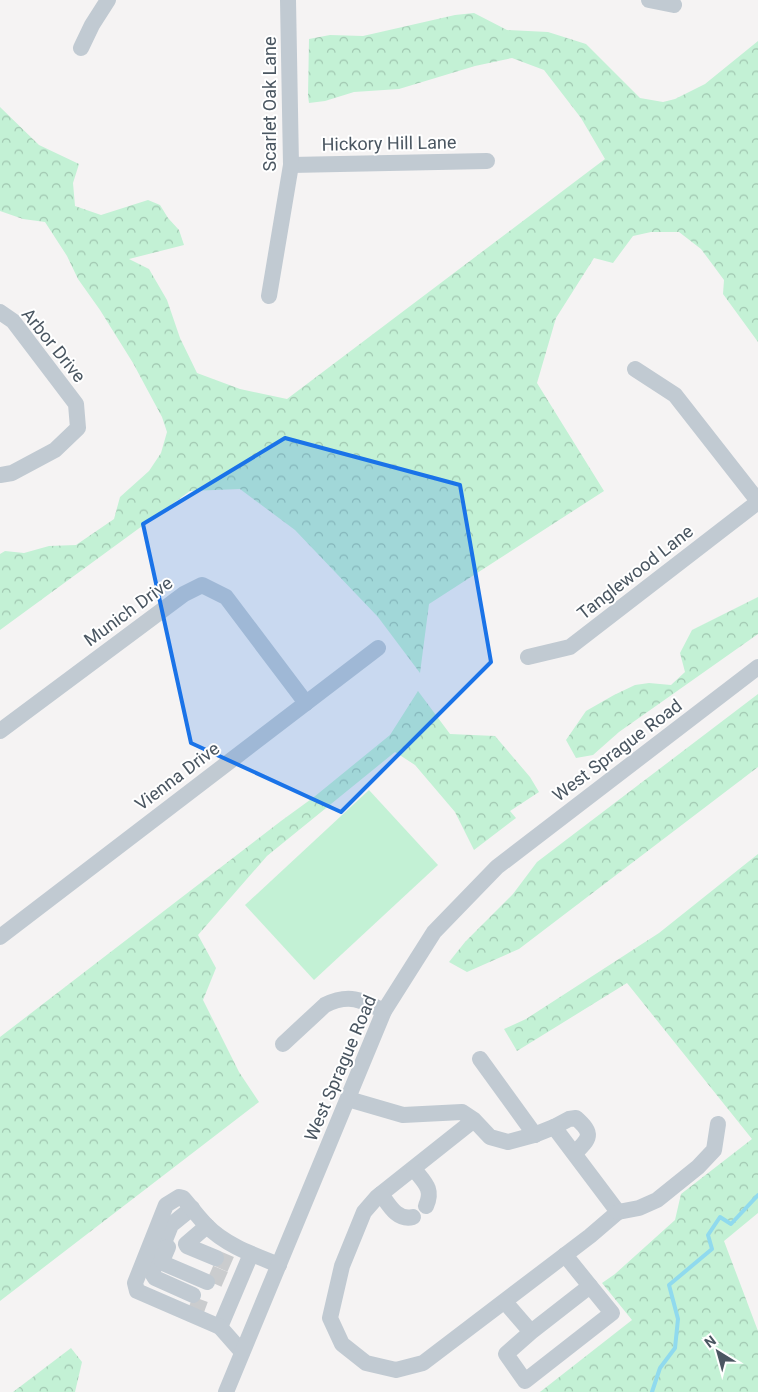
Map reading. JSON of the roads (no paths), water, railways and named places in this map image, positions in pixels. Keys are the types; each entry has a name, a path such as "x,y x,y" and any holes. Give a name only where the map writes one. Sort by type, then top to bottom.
{"street":[{"path":"82,48 92,25 108,0"},
{"name":"Scarlet Oak Lane","path":"269,296 291,165 288,0"},
{"path":"650,0 674,5"},
{"name":"Hickory Hill Lane","path":"291,165 487,161"},
{"name":"Arbor Drive","path":"0,312 13,321 76,404 78,428 55,450 12,473 0,475"},
{"path":"635,369 675,395 758,501"},
{"name":"Tanglewood Lane","path":"528,657 570,646 758,501"},
{"name":"Munich Drive","path":"0,731 184,594 202,585 226,597 306,703"},
{"name":"Vienna Drive","path":"0,937 378,648"},
{"name":"West Sprague Road","path":"226,1392 384,1010 434,932 497,867 758,667"},
{"path":"283,1044 326,1005 342,998 361,1000 384,1010"},
{"path":"480,1059 536,1135"},
{"path":"348,1099 403,1115 462,1112 474,1120 490,1137 508,1142 536,1135 569,1119 576,1118 586,1127 589,1133 588,1140 575,1153"},
{"path":"474,1120 381,1194 364,1212 342,1266 330,1318 342,1344 366,1363 396,1370 423,1363 505,1302 618,1212 639,1208 657,1200 698,1167 714,1150 718,1124"},
{"path":"554,1126 618,1212"},
{"path":"414,1169 428,1188 429,1198 426,1206"},
{"path":"381,1194 394,1212 401,1217 412,1217"},
{"path":"242,1352 220,1314 137,1291 135,1283 166,1205 179,1197 183,1198 221,1238 251,1254 279,1265"},
{"path":"196,1213 186,1244 212,1270 166,1251 176,1233 196,1213"},
{"path":"191,1300 155,1278 152,1273 172,1225 196,1213"},
{"path":"220,1314 233,1279 251,1254"},
{"path":"565,1255 612,1313 525,1381 506,1354 590,1286"},
{"path":"505,1302 531,1332"}],"waterway":[{"path":"652,1392 660,1368 675,1348 678,1319 669,1285 712,1249 708,1235 720,1217 731,1224 758,1195"}],"tunnel":[{"path":"216,1258 232,1265"},
{"path":"210,1273 226,1280"},
{"path":"190,1304 212,1312"}]}
